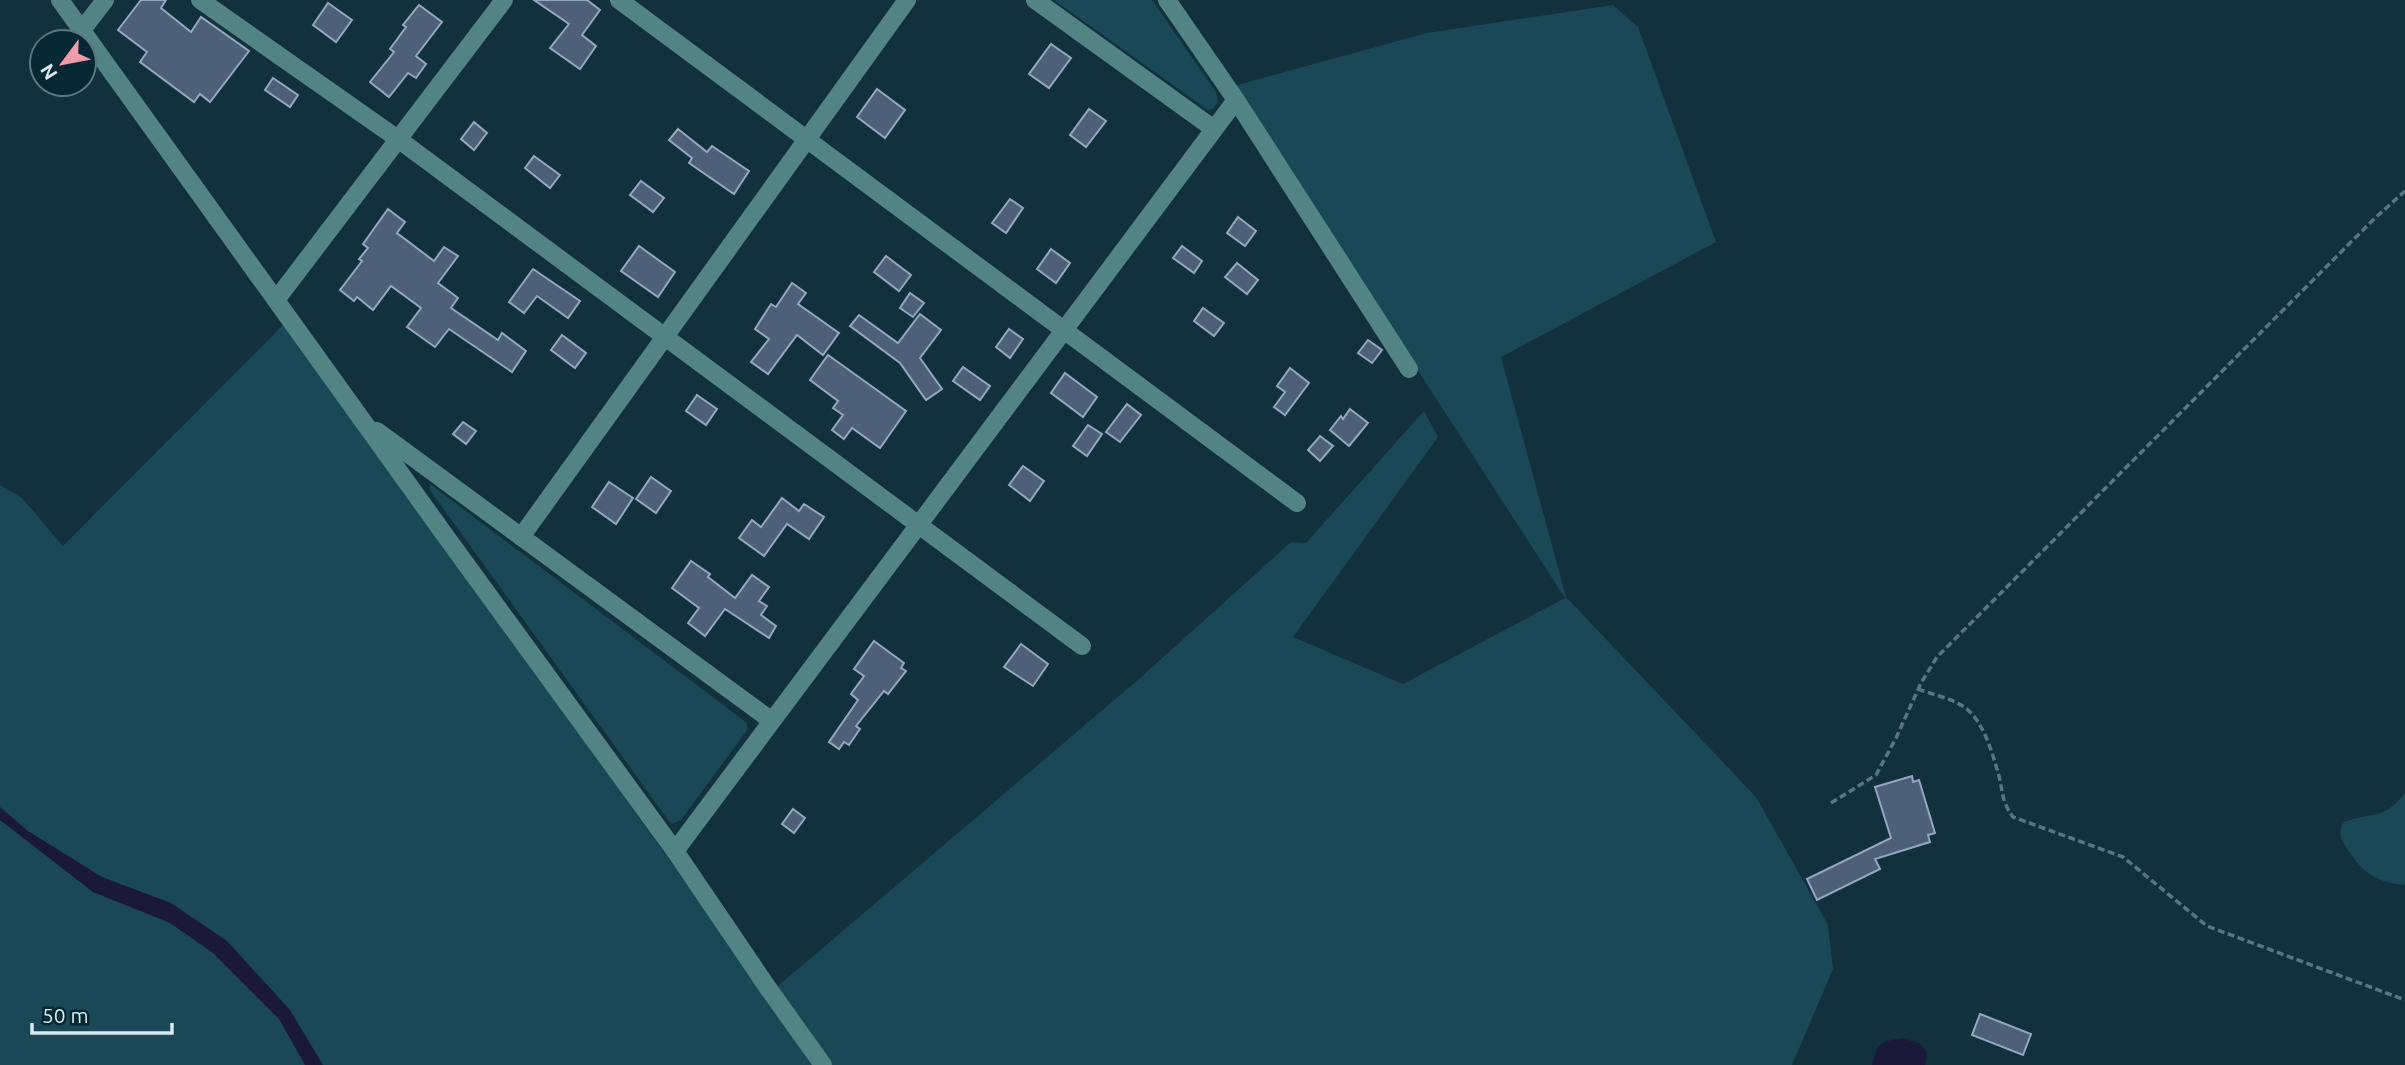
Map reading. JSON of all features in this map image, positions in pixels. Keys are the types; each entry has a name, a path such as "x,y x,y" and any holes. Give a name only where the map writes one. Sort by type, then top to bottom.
{"street":[{"path":"60,0 81,28"},
{"path":"84,28 105,0"},
{"path":"200,0 398,139 1082,646"},
{"path":"276,300 504,0"},
{"path":"619,0 1297,503"},
{"path":"521,537 907,0"},
{"path":"1035,0 1214,130"},
{"path":"1167,0 1237,100 1409,369"},
{"path":"98,52 675,851 823,1065"},
{"path":"675,851 1237,100"},
{"path":"364,422 772,721"}],"path":[{"path":"1831,803 1876,775 1917,690 1937,657 2372,220 2405,191"},
{"path":"1917,690 1968,710 1984,733 1999,777 2004,804 2013,817 2123,858 2207,926 2405,1000"}],"shaded area":[{"path":"1054,0 1152,0 1216,92 1218,102 1213,109 1208,110"},
{"path":"1613,5 1638,27 1716,242 1501,357 1566,597 1756,797 1828,925 1833,969 1792,1065 831,1065 778,986 1139,679 1291,542 1306,543 1424,411 1438,437 1293,637 1403,684 1565,598 1234,86 1427,33"},
{"path":"284,324 817,1065 0,1065 0,485 22,498 63,546"},
{"path":"430,484 747,723 747,730 681,820 671,824 430,490"},
{"path":"2405,793 2405,885 2385,881 2370,874 2346,847 2340,832 2344,822 2384,812"},
{"path":"0,807 28,831 102,877 171,903 227,941 290,1010 323,1065 305,1065 279,1019 213,953 170,923 93,892 0,820"},
{"path":"1902,1038 1921,1044 1927,1053 1925,1065 1872,1065 1881,1044"}],"building":[{"path":"141,0 166,0 161,8 191,32 201,17 249,51 210,102 200,94 194,102 140,62 147,52 118,30"},
{"path":"534,0 587,0 600,10 582,35 596,46 580,69 550,48 569,24"},
{"path":"328,3 352,20 336,42 313,25"},
{"path":"419,5 442,22 416,56 426,64 416,78 408,73 389,97 370,82 394,52 390,49 406,27 403,25"},
{"path":"1051,44 1071,58 1049,88 1029,74"},
{"path":"273,78 298,95 290,107 265,90"},
{"path":"877,89 905,110 885,138 857,117"},
{"path":"1089,109 1106,121 1086,147 1070,135"},
{"path":"474,122 487,133 474,150 461,139"},
{"path":"678,129 707,152 712,146 749,171 734,194 689,163 692,158 669,140"},
{"path":"534,156 560,175 550,188 525,168"},
{"path":"641,181 664,198 653,212 630,195"},
{"path":"1010,199 1023,208 1006,233 992,223"},
{"path":"388,209 405,222 397,233 434,261 444,247 458,256 438,283 458,298 451,308 498,340 502,333 526,351 512,372 449,329 435,347 407,327 421,308 391,286 373,310 357,297 354,301 340,290 362,261 359,259 368,248 363,244"},
{"path":"1238,217 1256,231 1245,246 1227,233"},
{"path":"639,246 675,272 658,297 621,271"},
{"path":"1182,246 1202,261 1194,273 1173,258"},
{"path":"1051,249 1070,263 1056,283 1037,269"},
{"path":"886,256 911,275 899,291 874,272"},
{"path":"1237,263 1258,280 1247,294 1225,277"},
{"path":"533,269 580,301 568,318 537,296 524,313 509,302"},
{"path":"792,283 806,293 798,304 839,333 823,355 797,335 768,374 751,362 769,339 755,329 771,304 776,307"},
{"path":"910,293 924,303 913,317 900,308"},
{"path":"1203,308 1224,323 1214,336 1194,321"},
{"path":"920,314 941,330 920,358 942,389 926,400 900,363 850,326 859,315 898,343"},
{"path":"1009,329 1023,339 1010,358 996,347"},
{"path":"562,335 586,353 575,368 551,350"},
{"path":"1368,340 1382,350 1372,363 1358,353"},
{"path":"828,355 906,411 880,448 852,428 844,439 832,430 843,415 833,408 838,401 810,380"},
{"path":"963,367 990,386 980,400 953,381"},
{"path":"1290,368 1309,383 1285,415 1274,407 1285,392 1277,386"},
{"path":"1065,373 1097,397 1083,417 1051,393"},
{"path":"697,395 717,409 706,425 686,411"},
{"path":"1127,404 1141,415 1120,442 1106,432"},
{"path":"1350,409 1368,423 1349,446 1330,430"},
{"path":"463,422 476,431 466,444 453,434"},
{"path":"1088,425 1102,434 1087,456 1073,446"},
{"path":"1320,436 1333,446 1320,461 1308,450"},
{"path":"1023,466 1044,481 1030,501 1009,485"},
{"path":"651,477 671,491 656,513 636,499"},
{"path":"609,482 633,498 616,524 592,507"},
{"path":"782,498 799,511 804,504 824,517 809,539 787,524 764,556 739,538 752,520 761,527"},
{"path":"691,561 710,574 708,577 735,598 752,575 769,587 759,601 767,606 761,615 776,626 769,638 725,609 705,636 688,623 699,608 672,588"},
{"path":"874,641 904,663 901,668 906,671 888,694 884,691 856,726 860,729 849,745 844,742 839,749 829,742 858,700 851,694 864,676 854,669"},
{"path":"1021,644 1048,664 1033,686 1004,667"},
{"path":"1912,776 1913,782 1919,780 1935,833 1928,835 1930,842 1875,859 1880,869 1817,900 1807,879 1891,838 1875,787"},
{"path":"793,809 805,818 794,833 782,824"},
{"path":"1980,1014 2031,1034 2023,1055 1972,1035"}]}
